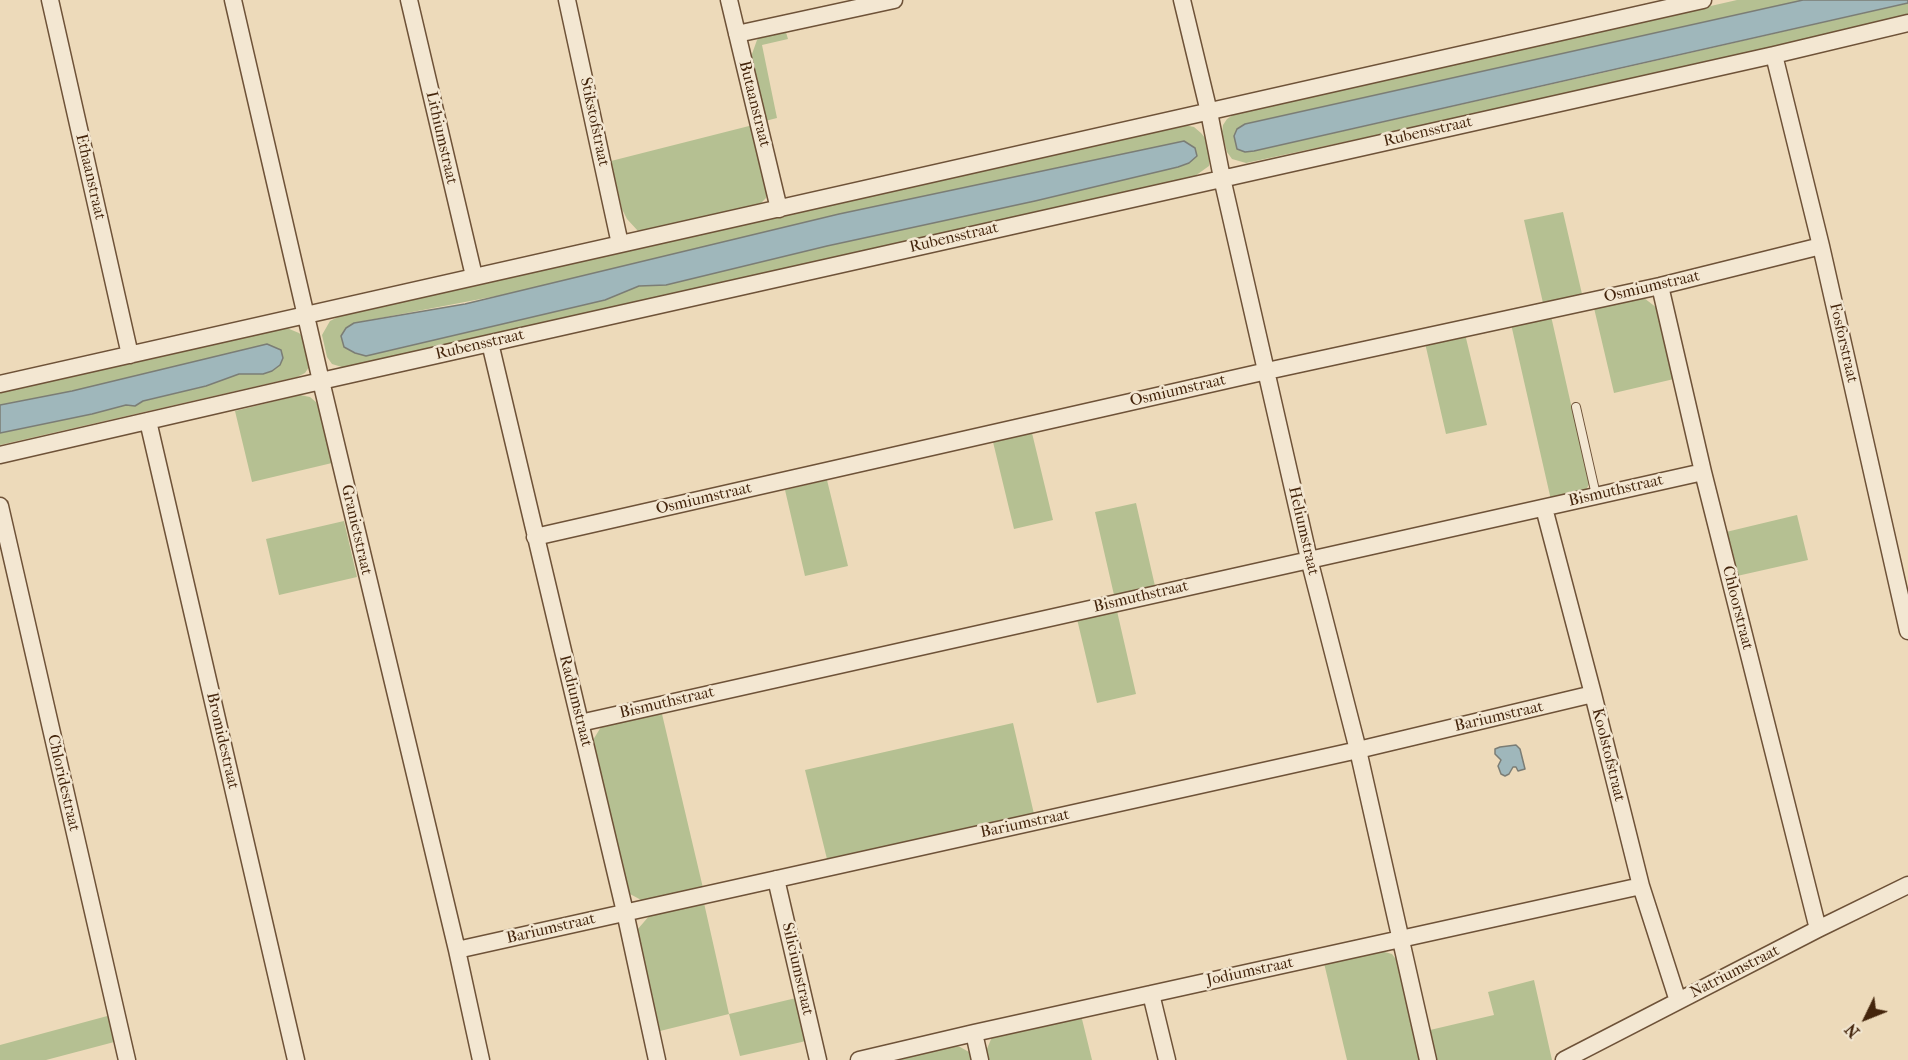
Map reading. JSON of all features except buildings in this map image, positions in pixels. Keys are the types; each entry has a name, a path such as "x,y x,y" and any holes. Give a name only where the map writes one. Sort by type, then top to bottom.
{"street":[{"name":"Ethaanstraat","path":"50,0 130,355"},
{"name":"Granietstraat","path":"233,0 481,1060"},
{"name":"Lithiumstraat","path":"409,0 474,276"},
{"name":"Stikstofstraat","path":"567,0 621,243"},
{"name":"Butaanstraat","path":"729,0 779,209"},
{"path":"737,34 894,0"},
{"name":"Heliumstraat","path":"1182,0 1309,559 1358,750 1428,1060"},
{"path":"0,384 1703,0"},
{"name":"Rubensstraat","path":"0,455 1908,23"},
{"name":"Fosforstraat","path":"1774,55 1821,246 1908,631"},
{"name":"Osmiumstraat","path":"535,537 1267,371 1660,286 1821,246"},
{"name":"Chloorstraat","path":"1660,286 1703,472 1818,929"},
{"name":"Radiumstraat","path":"490,343 625,912 657,1060"},
{"name":"Bromidestraat","path":"148,421 296,1060"},
{"name":"Bismuthstraat","path":"580,723 1703,472"},
{"name":"Chloridestraat","path":"0,506 127,1060"},
{"name":"Koolstofstraat","path":"1544,508 1641,886 1678,1001"},
{"name":"Bariumstraat","path":"457,950 1358,750 1593,694"},
{"name":"Siliciumstraat","path":"777,879 818,1060"},
{"name":"Natriumstraat","path":"1564,1060 1908,885"},
{"name":"Jodiumstraat","path":"859,1060 1641,886"},
{"path":"1151,994 1167,1060"},
{"path":"974,1033 980,1060"}],"lane":[{"path":"1576,407 1596,495"}],"green space":[{"path":"1737,0 1803,0 1245,124 1245,152 1908,3 1908,15 1582,91 1246,163 1232,159 1227,152 1222,133 1223,125 1233,115"},
{"path":"785,29 788,39 762,45 777,118 765,121 752,54 761,35"},
{"path":"753,125 768,190 766,198 760,204 648,231 638,231 627,219 622,209 611,161"},
{"path":"1184,125 1194,127 1206,139 1209,166 1195,176 345,368 332,364 327,357 322,335 330,321 342,315","holes":["1178,167 827,246 666,285 639,286 605,300 366,356 355,353 354,323"]},
{"path":"1563,212 1582,294 1543,303 1524,220"},
{"path":"1644,298 1657,308 1674,379 1614,393 1594,308"},
{"path":"1551,316 1589,484 1586,490 1551,500 1511,324"},
{"path":"282,326 299,333 304,338 309,367 305,373 297,377 0,445 0,433 126,405 135,406 143,401 206,386 239,374 263,374 280,365 72,391 0,405 0,391"},
{"path":"1465,334 1487,425 1446,434 1425,343"},
{"path":"300,395 310,397 316,402 332,463 252,482 235,411"},
{"path":"1032,433 1053,520 1014,529 993,442"},
{"path":"827,480 848,566 805,576 785,490"},
{"path":"1136,503 1155,586 1114,595 1095,512"},
{"path":"1797,515 1808,560 1737,576 1726,532"},
{"path":"344,521 357,577 279,595 266,539"},
{"path":"1117,611 1136,694 1097,703 1077,619"},
{"path":"662,714 703,888 643,901 630,894 627,886 593,740 601,727"},
{"path":"1013,723 1034,814 827,859 805,770"},
{"path":"704,903 729,1014 660,1031 637,930 650,915"},
{"path":"1381,951 1392,954 1398,962 1421,1060 1347,1060 1324,963"},
{"path":"1534,980 1552,1060 1436,1060 1430,1030 1494,1015 1488,992"},
{"path":"796,998 806,1041 740,1056 729,1014"},
{"path":"111,1015 118,1041 46,1060 0,1060 0,1045"},
{"path":"1081,1015 1092,1060 988,1060 986,1051 992,1037"},
{"path":"950,1045 969,1052 973,1060 900,1060 900,1058"}],"water":[{"path":"1803,0 1908,0 1908,3 1254,151 1245,152 1237,149 1234,136 1237,129 1245,124"},
{"path":"1184,141 1195,148 1197,156 1189,163 1178,167 827,246 666,285 639,286 605,300 366,356 344,347 341,336 346,328 354,323 465,304 839,214"},
{"path":"267,344 281,350 283,358 280,365 263,374 239,374 206,386 143,401 135,406 126,405 0,433 0,405 72,391"},
{"path":"1516,745 1520,749 1525,769 1518,771 1516,767 1513,767 1505,776 1501,774 1498,766 1501,760 1495,754 1495,749"}]}
